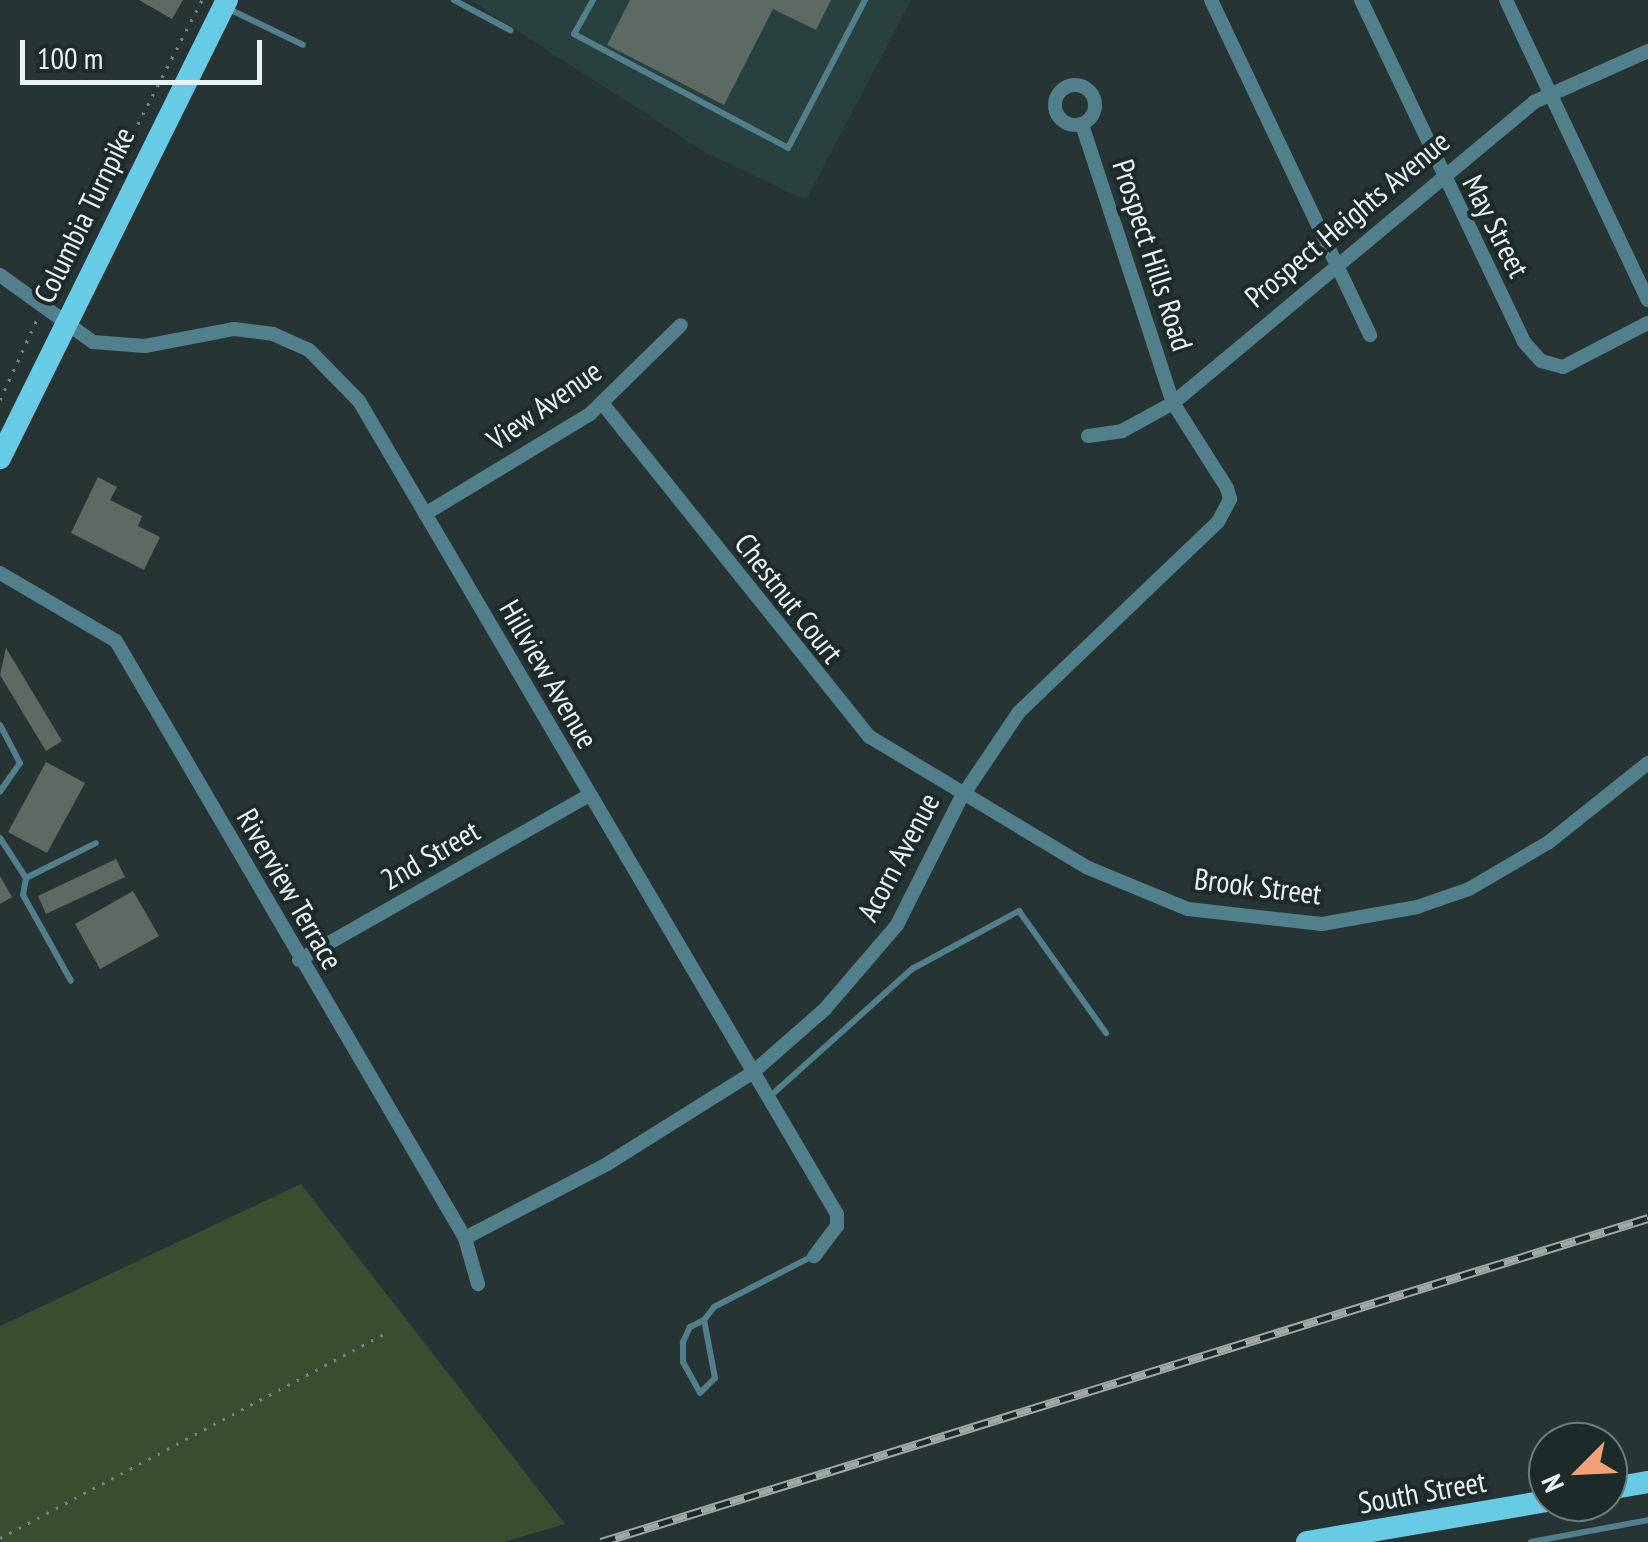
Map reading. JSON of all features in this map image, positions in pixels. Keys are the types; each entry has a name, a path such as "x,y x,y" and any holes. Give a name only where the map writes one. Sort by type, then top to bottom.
{"main road":[{"name":"Columbia Turnpike","path":"0,458 217,2"},
{"name":"South Street","path":"1307,1542 1352,1539 1528,1504"}],"street":[{"path":"1211,0 1370,336"},
{"name":"May Street","path":"1362,0 1440,176 1524,342 1542,360 1563,367 1648,323"},
{"path":"1506,0 1648,300"},
{"name":"Prospect Heights Avenue","path":"1088,436 1122,430 1173,403 1440,176 1550,93 1648,51"},
{"name":"Prospect Hills Road","path":"1082,124 1173,403"},
{"name":"Hillview Avenue","path":"0,275 42,309 65,319 94,342 126,346 251,328 296,342 359,401 838,1219 814,1256"},
{"name":"View Avenue","path":"425,514 602,403 680,324"},
{"name":"Chestnut Court","path":"602,403 859,725 962,798"},
{"name":"Acorn Avenue","path":"465,1238 607,1164 752,1073 864,970 897,925 962,798 1019,712 1224,510 1227,488 1173,403"},
{"name":"Riverview Terrace","path":"0,573 116,641 298,960 465,1238 478,1284"},
{"name":"Brook Street","path":"962,798 1086,867 1188,908 1322,924 1416,907 1469,889 1549,842 1648,763"},
{"name":"2nd Street","path":"298,960 588,796"}],"lane":[{"path":"454,0 510,30"},
{"path":"593,0 574,34 788,148 865,0"},
{"path":"217,2 303,45"},
{"path":"0,725 20,764 0,792"},
{"path":"0,838 26,878 22,896 71,982"},
{"path":"26,878 96,842"},
{"path":"766,1100 912,969 1018,911 1106,1033"},
{"path":"704,1320 715,1378 700,1392 683,1362 683,1342 690,1328 758,1280 814,1256"},
{"path":"1531,1542 1648,1520"}],"path":[{"path":"0,400 42,309 217,2"},
{"path":"0,1538 387,1332"}],"shaded area":[{"path":"470,0 911,0 806,200 708,154"}],"green space":[{"path":"301,1184 565,1524 504,1542 0,1542 0,1326"}],"building":[{"path":"139,0 183,0 172,19"},
{"path":"630,0 831,0 816,30 773,9 724,105 607,45"},
{"path":"98,477 117,487 110,500 142,516 138,526 160,537 144,570 71,533"},
{"path":"6,648 62,741 46,751 0,675"},
{"path":"46,762 85,783 47,853 8,832"},
{"path":"116,859 125,877 46,914 38,896"},
{"path":"0,876 12,897 0,904"},
{"path":"133,891 159,936 100,969 75,924"}],"railway":[{"path":"601,1542 1648,1218"}]}
